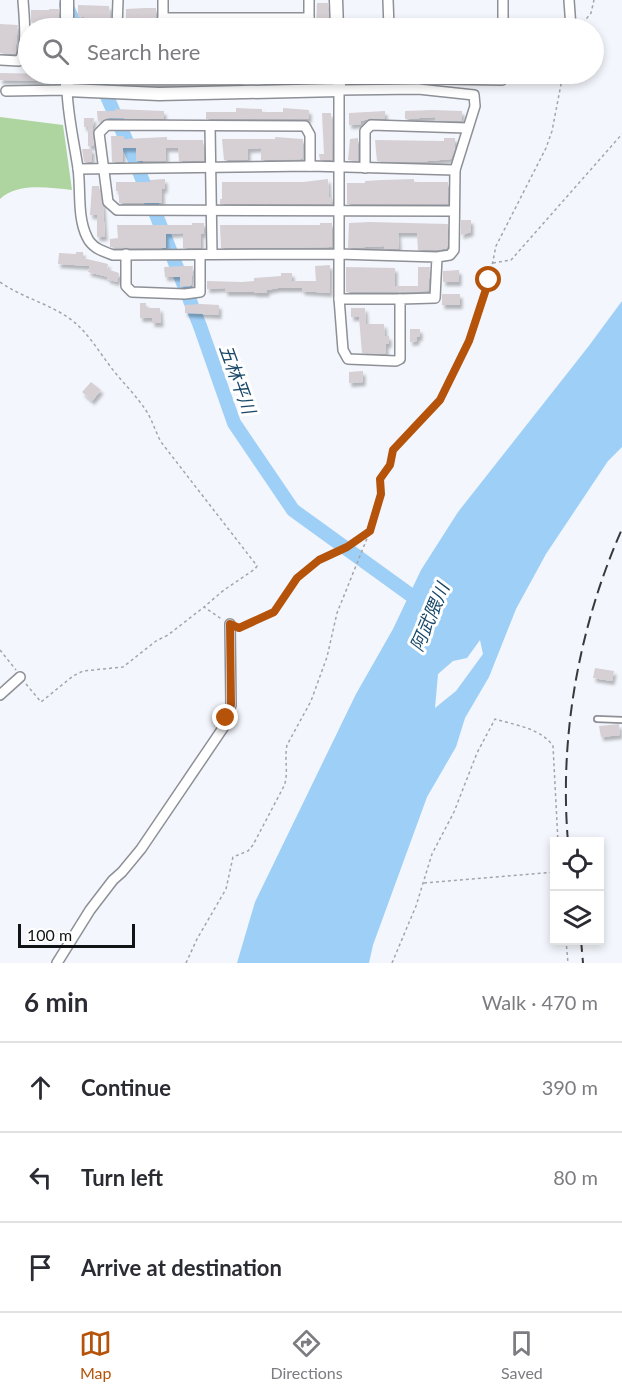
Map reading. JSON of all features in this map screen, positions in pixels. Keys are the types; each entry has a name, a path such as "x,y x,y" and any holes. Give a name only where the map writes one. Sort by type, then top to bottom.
{"street":[{"path":"23,0 23,18"},
{"path":"67,18 68,0"},
{"path":"117,18 118,0"},
{"path":"163,0 163,18 309,18 309,0"},
{"path":"336,0 337,18"},
{"path":"388,0 388,18"},
{"path":"503,0 503,18"},
{"path":"569,0 570,18"},
{"path":"0,60 18,61"},
{"path":"6,91 67,90 159,94 418,89 468,93 475,96 476,101 456,171 453,253 437,257 338,254 112,255 103,252 94,247 88,239 82,215 78,169 68,119 67,90 67,84"},
{"path":"339,84 339,299 343,350 348,359 396,361 401,356 400,299"},
{"path":"310,166 310,135 305,126 107,125 99,133 108,202 117,210 454,211"},
{"path":"365,168 364,131 371,125 467,128"},
{"path":"210,126 212,254"},
{"path":"78,169 310,166 456,171"},
{"path":"126,254 128,290 185,294 200,292 200,255"},
{"path":"339,299 435,298 437,257"},
{"path":"57,963 90,910 141,849 223,728 231,705 230,624"},
{"path":"0,695 20,677"}],"lane":[{"path":"597,719 622,720"}],"path":[{"path":"587,18 591,13 594,0"},
{"path":"186,963 226,889 234,857 253,845 288,778 287,746 311,701 327,657 337,614 370,531 381,494 380,479 390,465 393,450 432,410 456,369 481,310 496,246 546,148 552,131 561,84"},
{"path":"492,263 511,260 622,134"},
{"path":"0,282 17,293 68,317 88,335 109,365 144,407 153,421 161,442 256,566 123,667 83,671 73,676 41,702 0,650"},
{"path":"204,607 239,628 274,612 297,578 319,560 347,547 370,531"},
{"path":"392,963 416,906 432,854 454,812 477,753 495,719 535,732 549,739 554,746 558,837"},
{"path":"423,883 550,872"},
{"path":"566,945 568,963"}],"green space":[{"path":"0,117 63,125 72,190 44,187 25,188 0,199"}],"water":[{"name":"阿武隈川","path":"622,301 622,447 608,461 546,554 516,609 489,677 465,718 456,747 427,797 373,945 369,963 237,963 255,902 356,694 393,629 421,570 458,512","holes":["480,640 483,654 456,691 435,708 438,674 453,661 467,658"]}],"building":[{"path":"317,3 328,3 329,18 316,18"},
{"path":"78,5 109,6 110,18 78,17"},
{"path":"156,8 156,18 126,18 126,9"},
{"path":"59,9 59,18 31,18 31,10"},
{"path":"0,24 18,25 15,54 0,53"},
{"path":"0,73 18,73 18,80 0,80"},
{"path":"236,108 262,109 262,112 283,112 283,108 309,110 309,119 206,119 206,112 236,112"},
{"path":"115,109 164,111 164,119 107,118 98,122 97,111 115,111"},
{"path":"385,111 385,119 371,118 361,121 361,124 349,125 349,113"},
{"path":"405,111 462,111 462,121 435,120 435,117 405,119"},
{"path":"322,113 331,113 332,160 320,160 319,154 324,154"},
{"path":"84,118 94,118 92,133 94,146 88,146 88,127 84,127"},
{"path":"111,136 124,136 124,139 167,137 167,140 203,140 204,161 179,161 178,148 166,148 166,161 136,161 136,148 123,148 123,162 112,162"},
{"path":"275,137 303,139 302,159 261,160 261,148 248,149 248,160 224,160 222,139 275,139"},
{"path":"358,138 358,161 348,160 350,139"},
{"path":"444,138 455,138 455,148 451,159 417,162 377,161 375,140 444,141"},
{"path":"82,149 92,149 92,162 84,162"},
{"path":"165,179 162,203 119,203 116,182 150,182 150,180"},
{"path":"328,179 329,197 332,197 332,204 220,204 222,182 303,182"},
{"path":"414,179 414,182 448,182 448,204 347,204 347,183"},
{"path":"92,186 99,186 105,237 97,237 97,215 90,215"},
{"path":"461,220 471,220 471,232 461,235"},
{"path":"192,223 204,223 201,248 183,248 183,233 166,234 166,248 110,247 110,239 118,238 117,225 192,225"},
{"path":"320,223 332,223 332,247 221,248 220,225 320,225"},
{"path":"349,223 448,224 447,248 418,250 417,233 398,233 399,249 384,249 384,246 348,248"},
{"path":"76,252 83,252 83,258 108,264 107,269 119,273 117,282 88,272 90,266 58,264 59,253 76,254"},
{"path":"330,265 330,293 302,291 302,288 278,288 267,290 267,293 225,292 225,288 207,289 207,281 254,281 254,278 281,276 281,273 292,273 292,281 316,281 315,266"},
{"path":"193,266 191,286 180,287 180,277 165,277 164,267"},
{"path":"346,267 395,268 395,286 418,286 418,267 430,267 428,291 346,292"},
{"path":"459,270 459,282 443,282 443,271"},
{"path":"442,294 460,294 460,305 442,305"},
{"path":"140,303 146,303 146,308 160,308 161,323 152,323 152,318 140,318"},
{"path":"185,305 219,305 219,315 185,313"},
{"path":"351,308 365,308 366,324 384,324 385,336 389,336 386,354 362,353 359,317 351,317"},
{"path":"410,329 420,329 420,337 417,337 417,341 410,342"},
{"path":"363,371 363,382 349,383 349,372"},
{"path":"91,382 101,390 92,401 82,392"},
{"path":"595,668 614,671 612,681 593,678"},
{"path":"619,724 620,735 601,737 599,726"}],"waterway":[{"name":"五林平川","path":"66,5 72,18"},
{"name":"五林平川","path":"101,84 131,151 200,326 234,423 293,510 412,596 423,607"}],"railway":[{"path":"568,837 567,762 576,682 594,604 622,529"},
{"path":"581,945 583,963"}],"route":[{"path":"226,718 231,705 230,624 239,628 247,626 274,612 297,578 319,560 347,547 370,531 381,494 380,479 390,465 393,450 440,400 469,341 489,280"}]}
